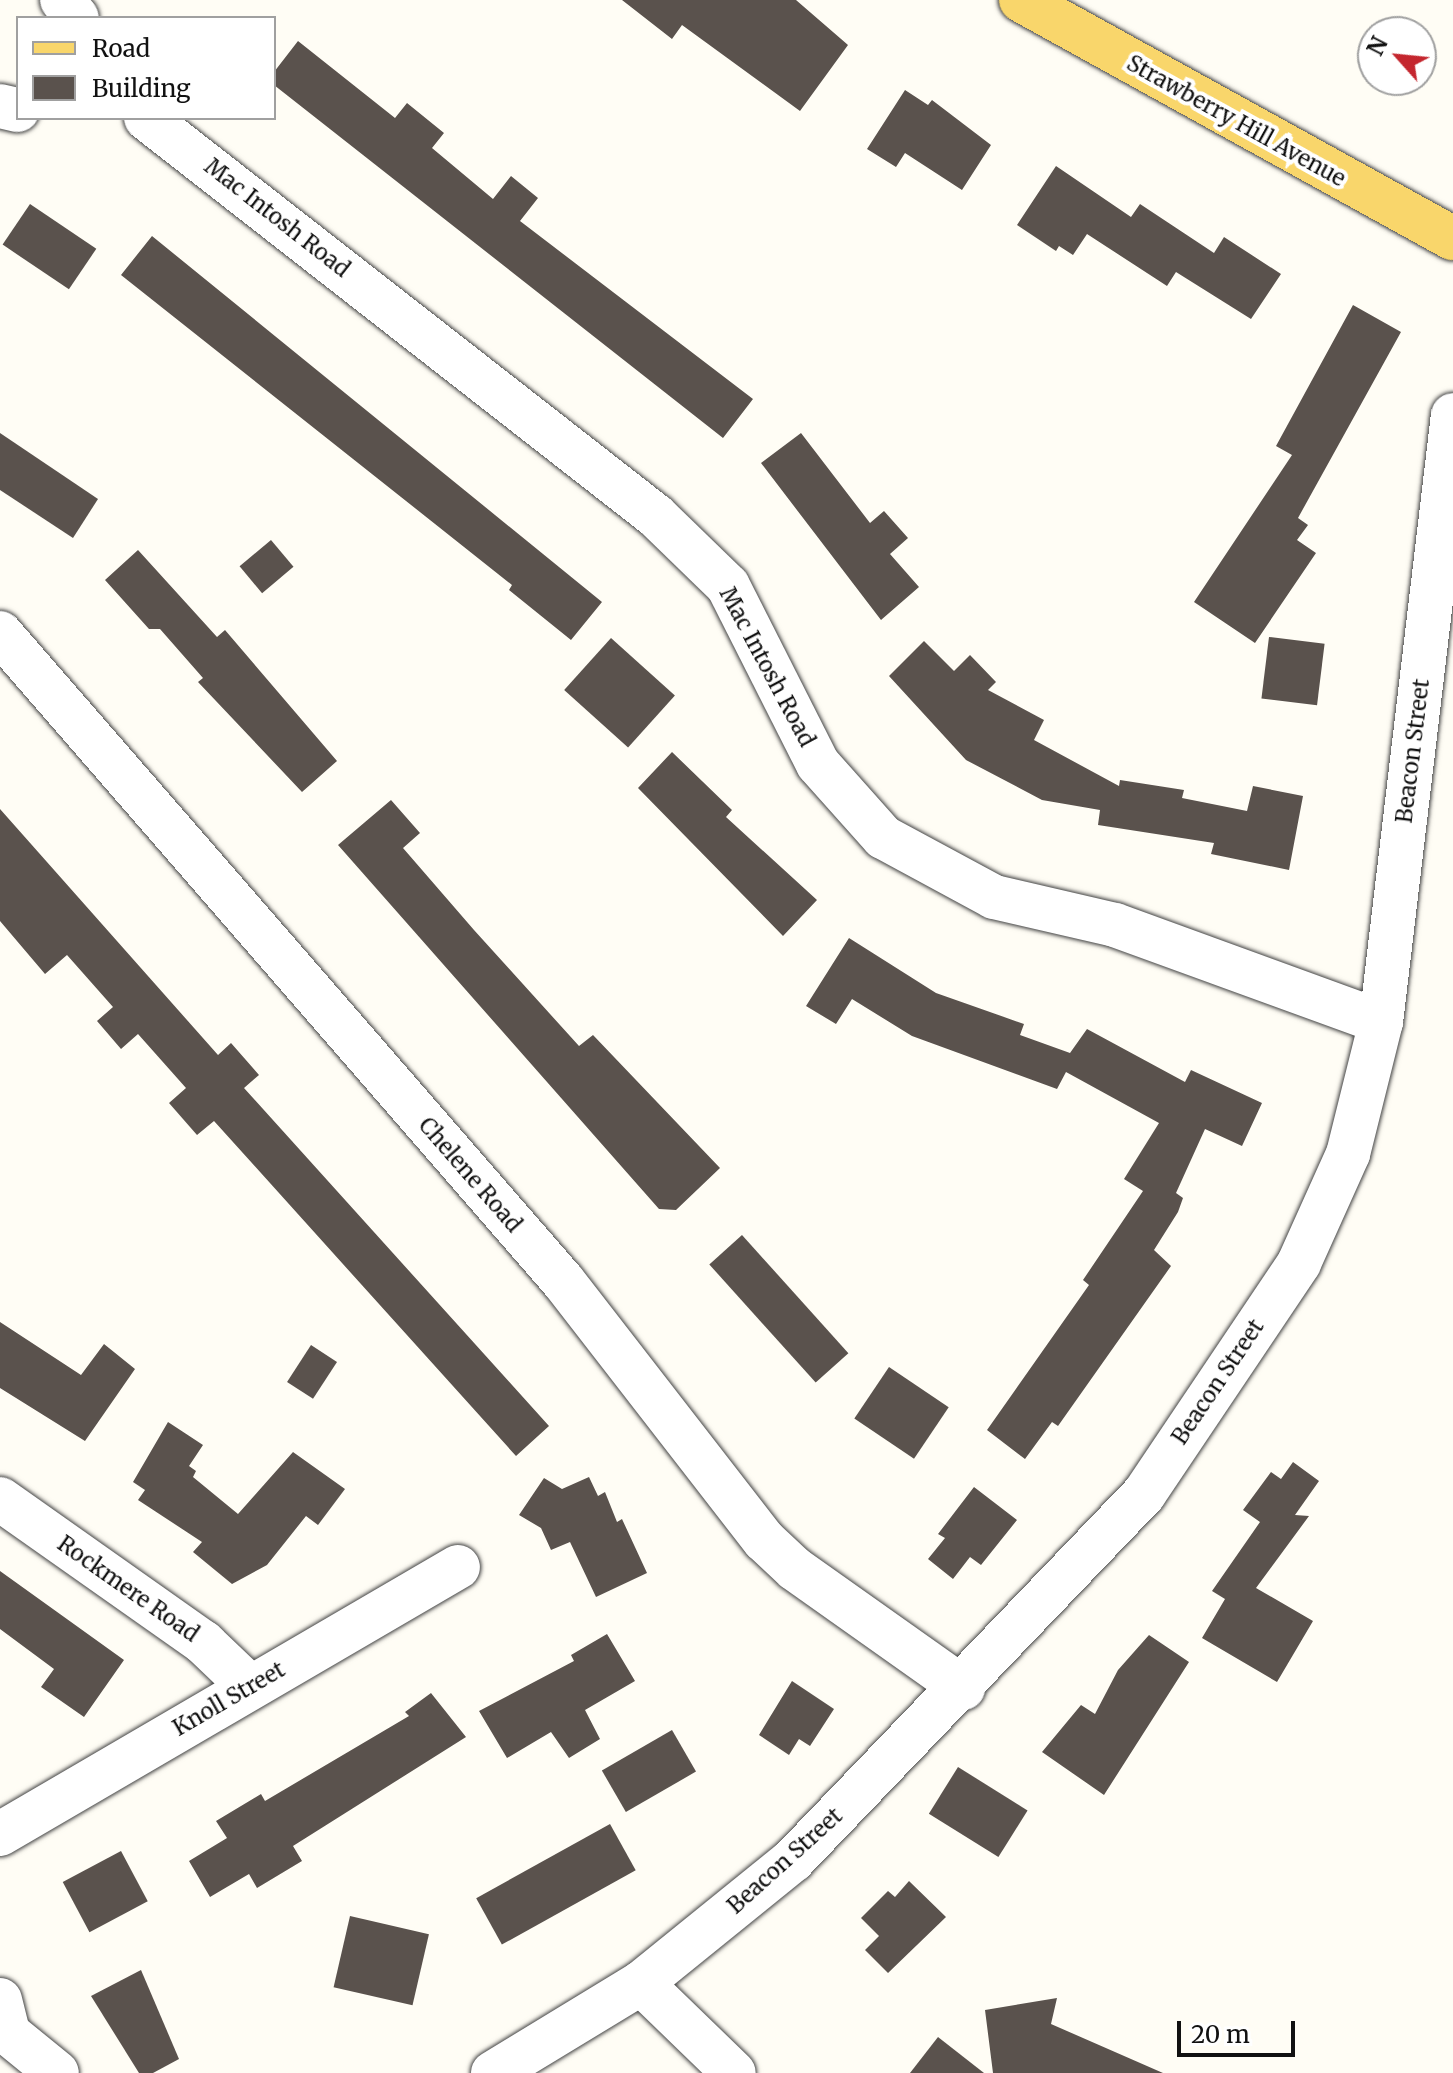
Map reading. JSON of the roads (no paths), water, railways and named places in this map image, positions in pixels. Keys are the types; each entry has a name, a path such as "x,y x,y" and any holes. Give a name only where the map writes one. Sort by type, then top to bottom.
{"main road":[{"name":"Strawberry Hill Avenue","path":"1021,0 1453,238"}],"street":[{"path":"62,0 75,16"},
{"name":"Mac Intosh Road","path":"149,120 656,516 698,556 728,586 818,764 883,837 994,897 1115,925 1381,1022"},
{"name":"Beacon Street","path":"493,2073 641,1983 793,1860 963,1688 1144,1494 1299,1263 1348,1154 1381,1022 1453,415"},
{"name":"Chelene Road","path":"0,633 563,1281 764,1540 795,1569 963,1688"},
{"name":"Rockmere Road","path":"0,1499 203,1642 250,1687"},
{"name":"Knoll Street","path":"0,1834 458,1567"},
{"path":"641,1983 734,2073"},
{"path":"3,2028 57,2073"}]}
